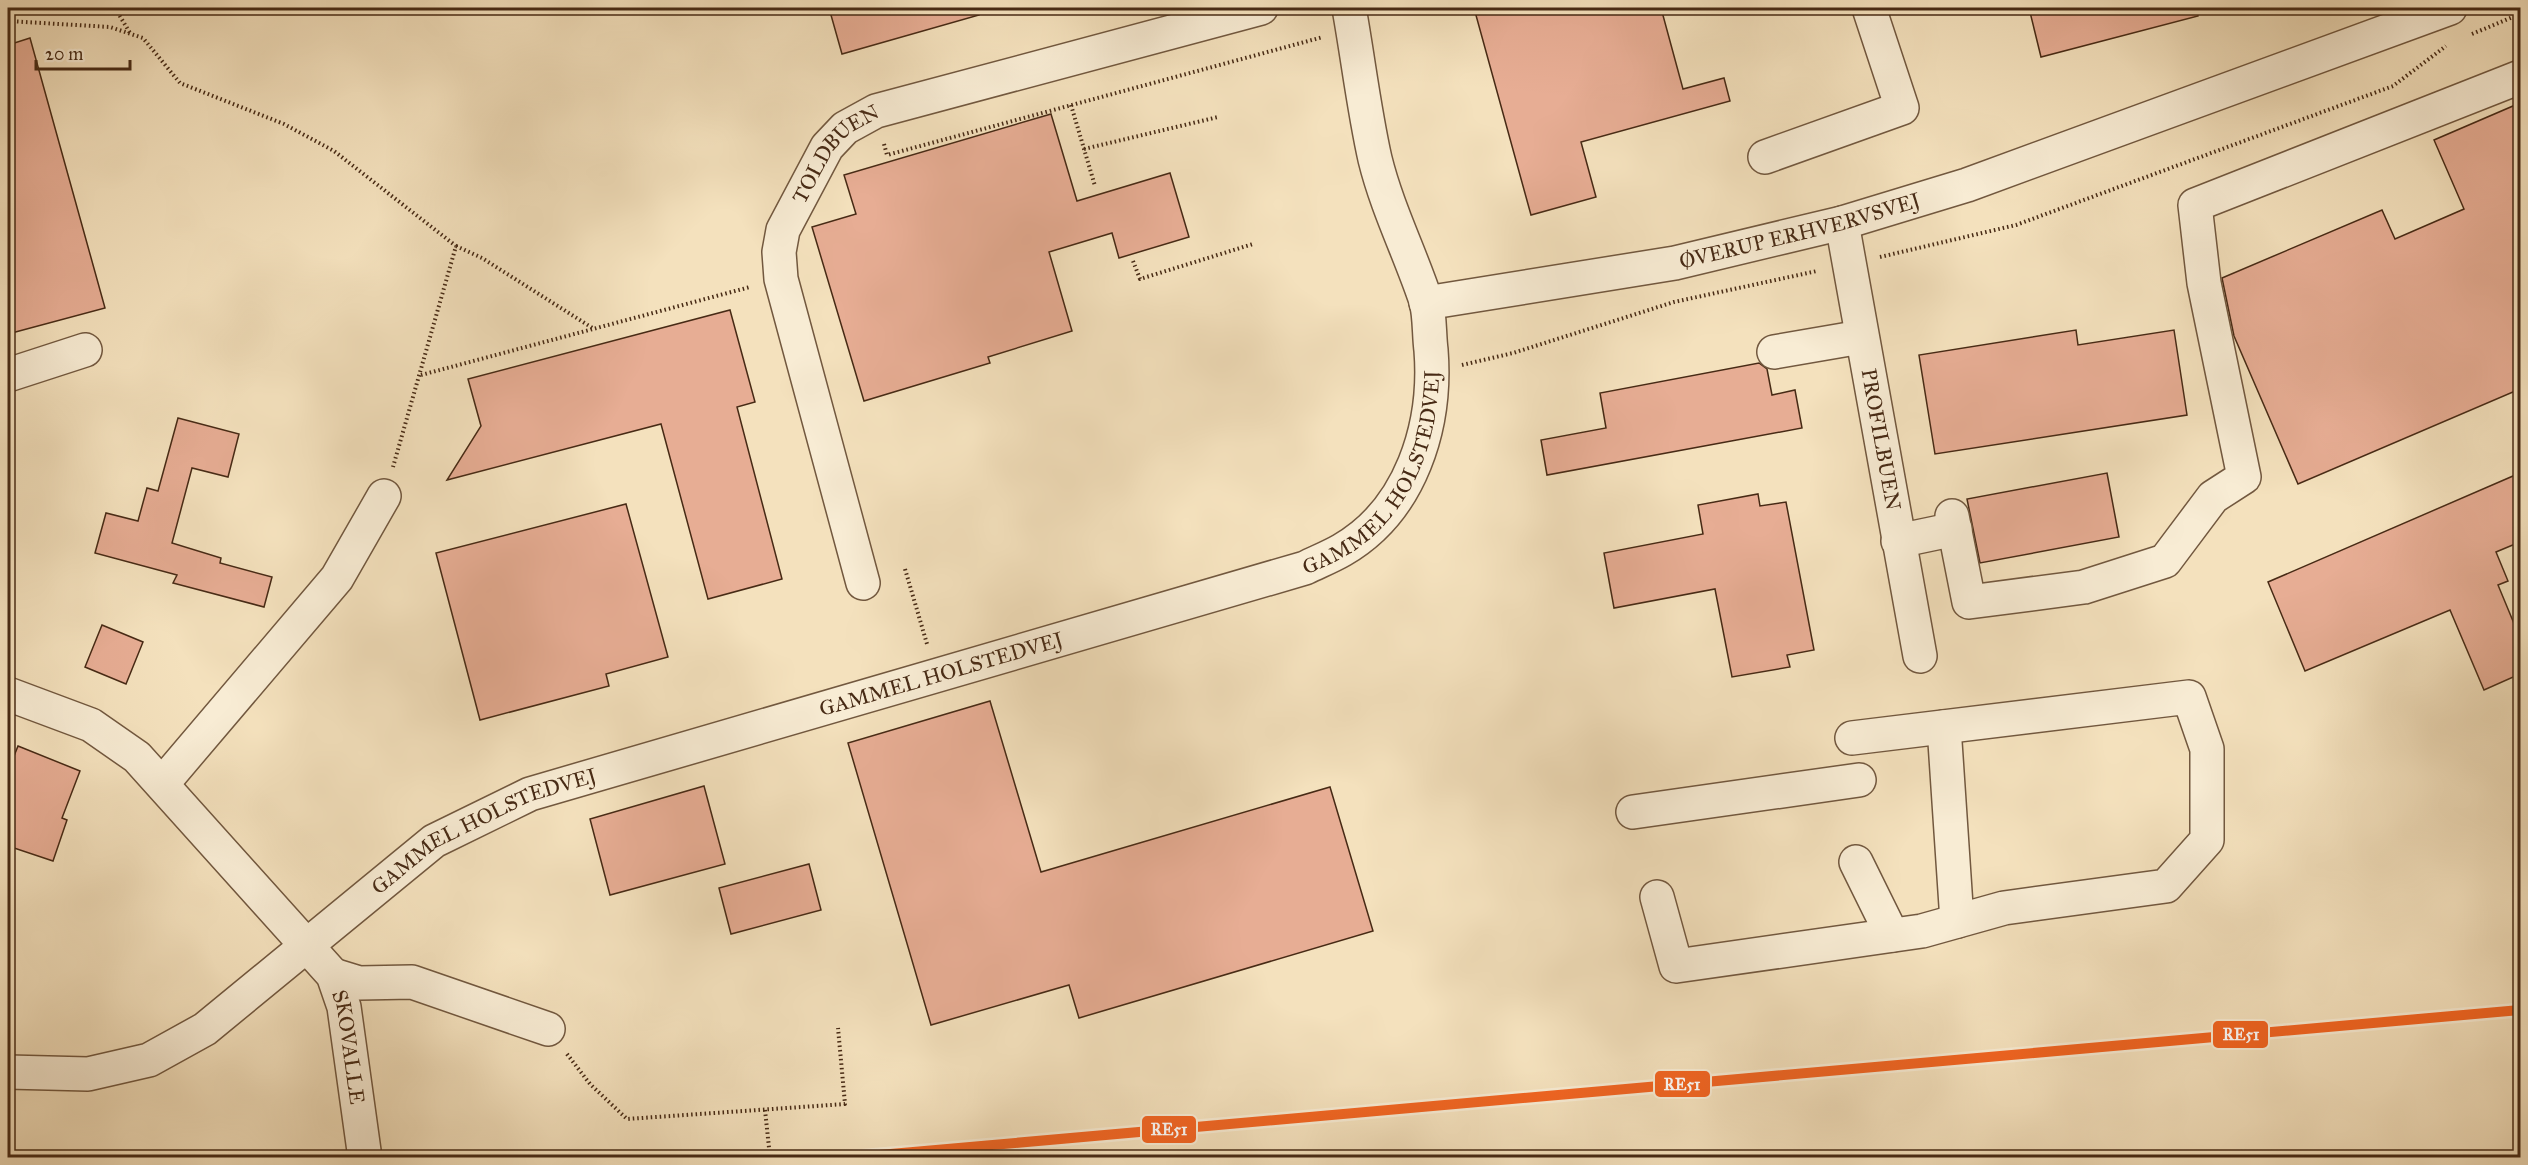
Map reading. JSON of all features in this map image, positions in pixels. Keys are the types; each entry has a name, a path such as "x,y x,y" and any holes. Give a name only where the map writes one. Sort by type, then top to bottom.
{"street":[{"name":"TOLDBUEN","path":"863,583 781,279 778,252 783,230 827,147 845,128 876,111 1215,14 1261,8"},
{"path":"1764,157 1902,108 1869,8"},
{"name":"ØVERUP ERHVERVSVEJ","path":"1426,303 1675,263 1842,223 1967,185 2450,8"},
{"path":"1351,18 1376,160 1402,242 1426,303"},
{"path":"1898,541 1954,523 1969,602 2084,587 2165,561 2213,497 2244,477 2204,283 2195,205 2520,77"},
{"name":"PROFILBUEN","path":"1842,223 1920,657"},
{"name":"GAMMEL HOLSTEDVEJ","path":"8,1072 88,1074 149,1060 205,1029 434,842 530,794 1305,568 1342,550 1370,529 1394,503 1412,473 1424,440 1432,371 1426,303"},
{"path":"1774,352 1861,337"},
{"path":"8,375 85,350"},
{"path":"162,783 337,578 384,496"},
{"path":"8,694 91,725 137,757 308,945"},
{"path":"1657,897 1676,966 1922,931 2004,908 2166,886 2207,840 2207,749 2189,697 1852,738"},
{"path":"1944,727 1958,921"},
{"path":"1633,813 1859,780"},
{"path":"1856,862 1892,935"},
{"name":"SKOVALLE","path":"308,945 333,975 344,1007 365,1158"},
{"path":"333,975 359,983 412,982 548,1029"}],"path":[{"path":"115,8 130,34"},
{"path":"876,111 887,155 1071,105 1351,18"},
{"path":"8,21 110,27 143,38 180,83 284,124 334,151 456,246 482,258 595,330"},
{"path":"1071,105 1095,186"},
{"path":"1084,149 1218,117"},
{"path":"1133,261 1140,279 1253,244"},
{"path":"384,496 456,246"},
{"path":"420,375 781,279"},
{"path":"905,569 937,676"},
{"path":"548,1029 590,1084 627,1119 845,1104 838,1028"},
{"path":"765,1110 770,1157"}],"building":[{"path":"829,8 978,8 979,15 842,54"},
{"path":"1474,8 1661,8 1683,89 1724,78 1730,101 1581,142 1596,197 1531,215"},
{"path":"2029,8 2197,8 2198,16 2041,57"},
{"path":"30,38 105,308 8,334 8,45"},
{"path":"2520,103 2520,389 2298,484 2234,336 2222,278 2382,210 2395,239 2464,209 2434,140"},
{"path":"1051,114 1077,201 1170,173 1189,237 1119,258 1112,233 1049,252 1072,331 988,357 990,363 864,401 812,227 856,214 844,175"},
{"path":"730,310 755,402 737,407 782,579 708,599 661,424 447,480 481,426 468,379"},
{"path":"2076,330 2078,345 2174,330 2187,415 1935,454 1919,355"},
{"path":"1759,363 1767,369 1772,395 1795,390 1802,428 1547,475 1541,440 1606,428 1600,393"},
{"path":"178,418 239,434 228,477 192,468 172,543 221,558 220,563 272,577 264,607 173,583 177,575 95,553 106,513 138,521 147,488 158,491"},
{"path":"2107,473 2119,537 1980,563 1967,499"},
{"path":"2520,473 2520,542 2496,552 2508,581 2498,585 2520,638 2520,674 2484,690 2450,610 2305,671 2268,582"},
{"path":"1758,494 1760,506 1786,502 1814,650 1787,655 1790,667 1732,677 1715,589 1614,608 1604,553 1703,534 1698,505"},
{"path":"626,504 668,657 606,674 609,686 480,720 436,553"},
{"path":"102,625 143,642 126,684 85,667"},
{"path":"990,701 1041,872 1330,787 1373,931 1079,1018 1069,985 931,1025 848,743"},
{"path":"18,746 80,771 62,818 67,820 53,861 8,846 8,771"},
{"path":"704,786 725,864 610,895 590,819"},
{"path":"809,864 821,910 731,934 719,888"}],"transit line":[{"name":"RE51","path":"845,1158 2520,1010"}]}
